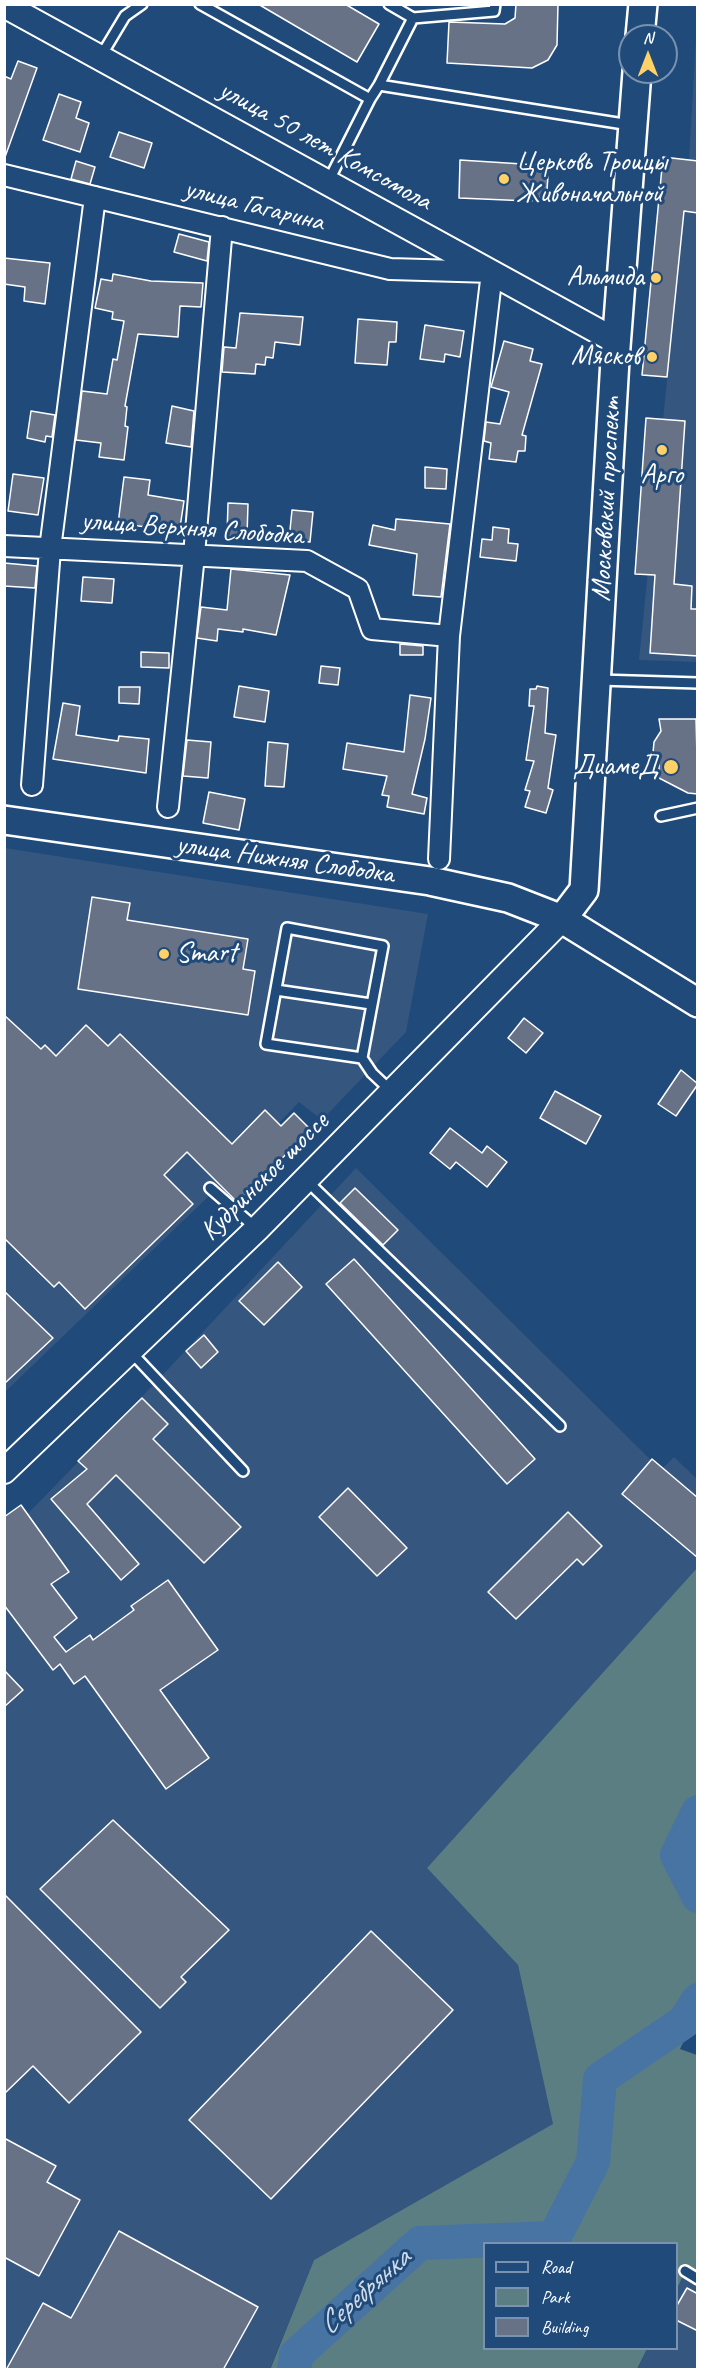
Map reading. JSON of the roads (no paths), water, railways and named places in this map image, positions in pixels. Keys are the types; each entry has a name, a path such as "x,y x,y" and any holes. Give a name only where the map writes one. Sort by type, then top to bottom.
{"main road":[{"path":"641,24 643,4"},
{"name":"Московский проспект","path":"562,919 584,890 616,341 636,84"},
{"name":"улица Нижняя Слободка","path":"4,820 430,881 508,898 562,919 698,1002"}],"street":[{"name":"улица 50 лет Комсомола","path":"4,5 101,56 616,341"},
{"name":"улица Гагарина","path":"4,175 390,269 492,272"},
{"path":"32,785 50,549 95,197"},
{"path":"168,807 194,555 222,227"},
{"path":"439,859 449,636 492,272"},
{"name":"улица Верхняя Слободка","path":"4,546 308,561 358,589 372,628 449,636"},
{"name":"Кудринское шоссе","path":"4,1471 257,1229 393,1092 519,960 562,919"}],"lane":[{"path":"101,56 125,16 142,4"},
{"path":"201,4 370,99"},
{"path":"389,4 413,18 494,11 495,4"},
{"path":"328,182 413,18"},
{"path":"379,85 632,125"},
{"path":"597,679 698,683"},
{"path":"661,816 698,808"},
{"path":"362,1058 266,1044 287,928 383,946 362,1058 372,1073 393,1092"},
{"path":"276,990 371,1004"},
{"path":"306,1180 560,1426"},
{"path":"210,1188 257,1229"},
{"path":"130,1351 243,1471"},
{"path":"685,2271 698,2279"}],"waterway":[{"name":"Серебрянка","path":"698,1812 677,1855 698,1896"},
{"name":"Серебрянка","path":"294,2370 296,2355 420,2243 554,2238 593,2162 600,2079 685,2021 698,2000"}],"place":[{"name":"Церковь Троицы Живоначальной","path":"504,179"},
{"name":"Альмида","path":"656,278"},
{"name":"Мясков","path":"652,357"},
{"name":"Арго","path":"662,450"},
{"name":"ДиамеД","path":"671,767"},
{"name":"Smart","path":"164,954"}]}
